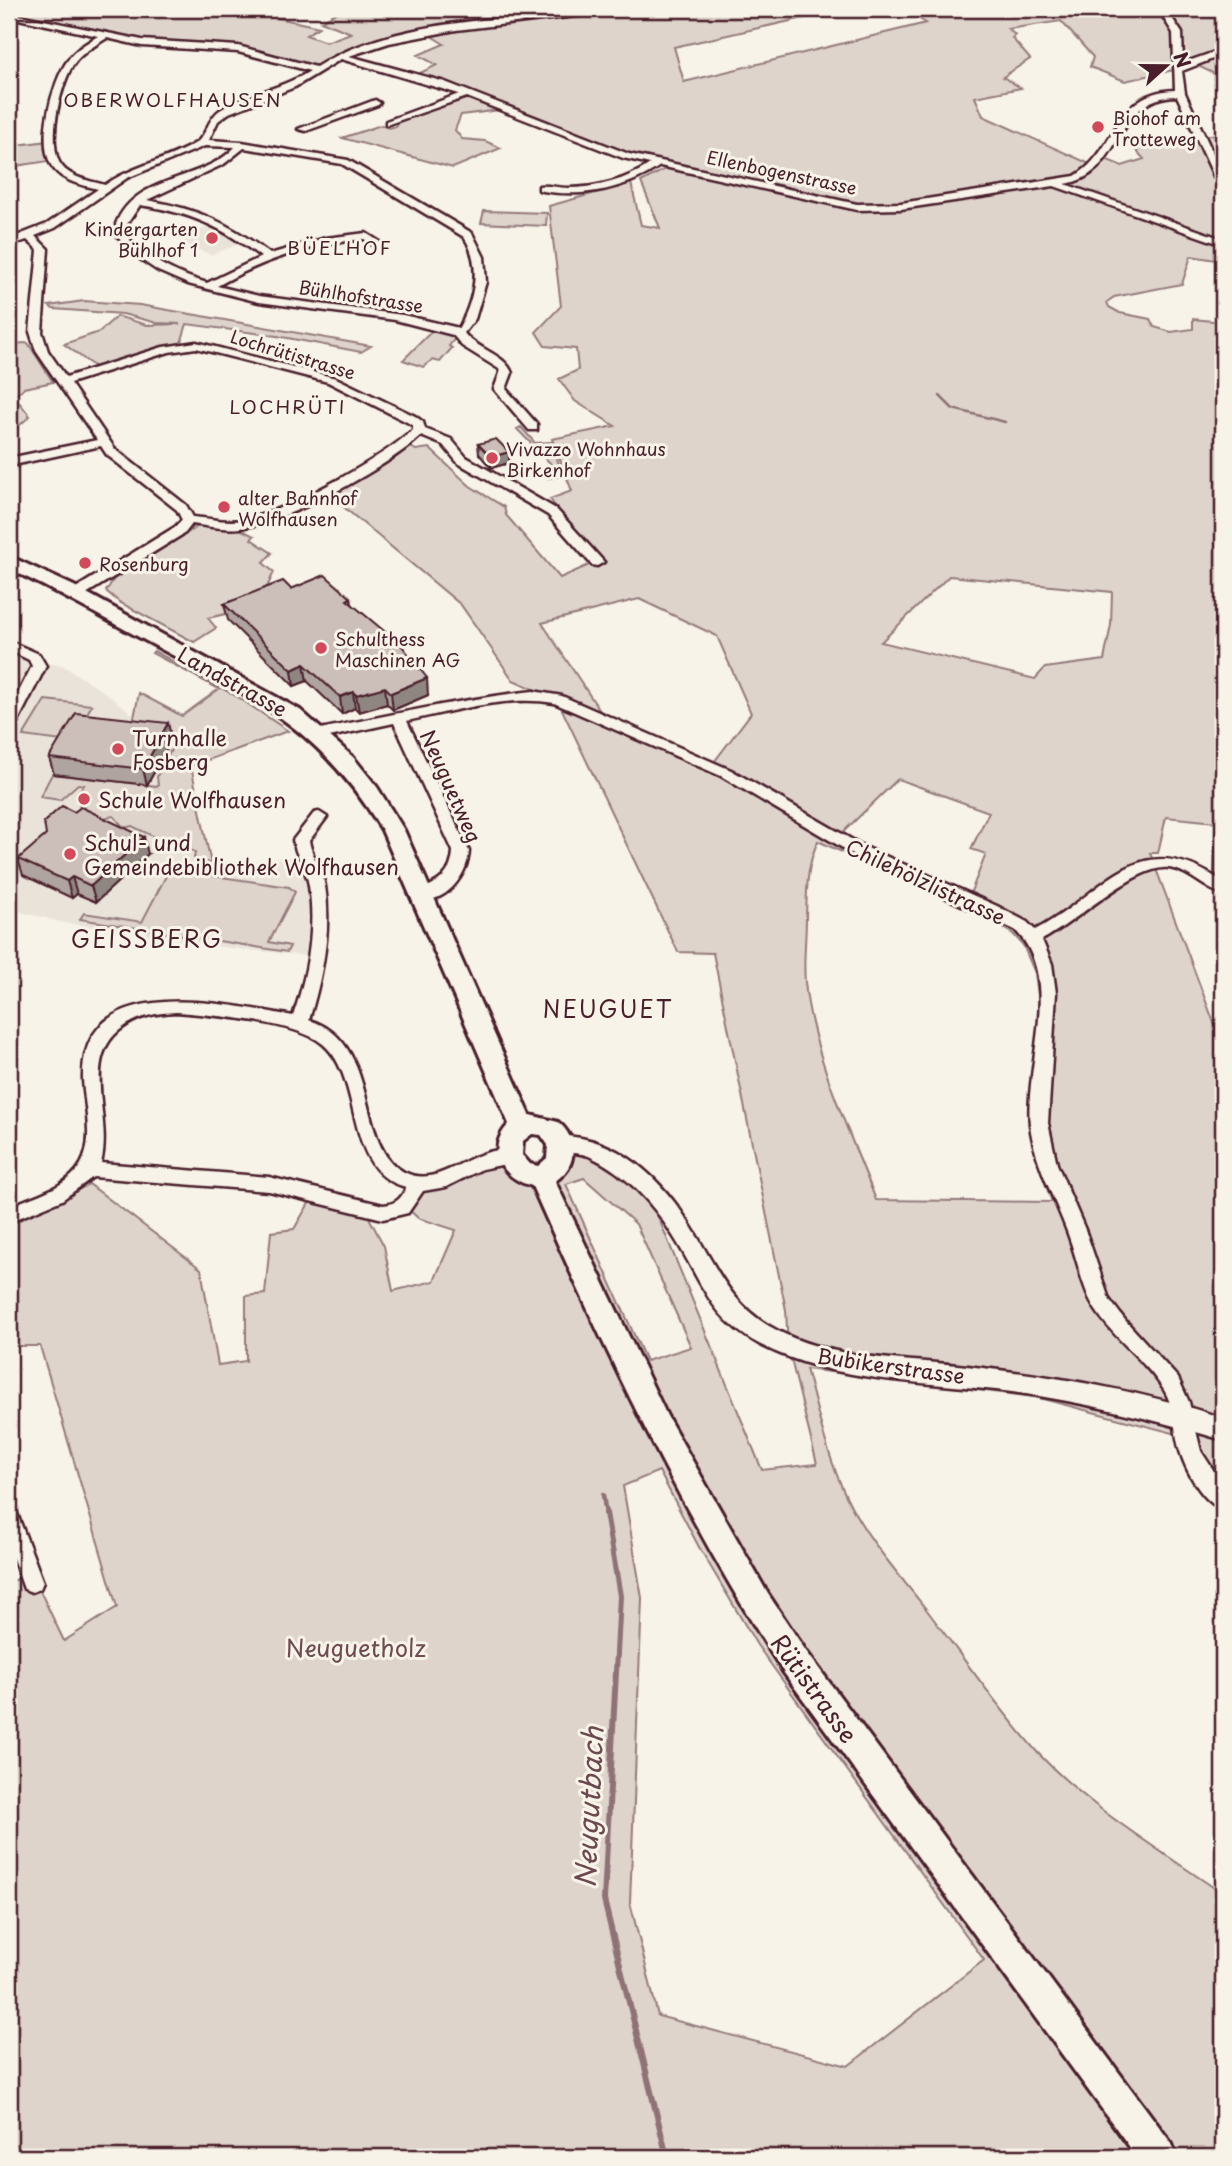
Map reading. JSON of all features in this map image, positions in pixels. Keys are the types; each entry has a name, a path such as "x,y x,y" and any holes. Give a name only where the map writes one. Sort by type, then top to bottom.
{"main road":[{"name":"Landstrasse","path":"9,562 251,686 320,734 351,766 382,810 523,1127"},
{"path":"533,1123 545,1124 554,1131 559,1144 554,1166 540,1175 523,1174 509,1157 511,1140 523,1127 533,1123"},
{"name":"Rütistrasse","path":"540,1175 686,1479 754,1600 803,1673 1159,2157"}],"street":[{"path":"204,142 219,115 300,81 340,56 390,41 508,20 632,9"},
{"path":"1161,9 1179,36 1180,67 1177,82 1180,93 1223,185"},
{"path":"9,15 142,43 238,49 317,70"},
{"path":"106,35 79,52 66,68 56,95 51,152 55,165 68,175 106,188"},
{"path":"1180,67 1223,52"},
{"name":"Ellenbogenstrasse","path":"340,56 414,75 626,156 869,208 1054,183 1223,242"},
{"path":"1054,183 1078,179 1090,172 1119,128 1146,99 1180,93"},
{"path":"389,123 467,94"},
{"path":"364,99 386,107"},
{"path":"303,129 375,103"},
{"path":"397,111 409,115"},
{"path":"9,243 29,236 69,215 132,172 204,142 242,145 345,162 468,235 479,252 483,267 467,323 463,330 457,332 466,344 504,367 506,373 500,388 533,427"},
{"name":"Bühlhofstrasse","path":"242,145 237,155 175,180 141,202 123,220 123,239 153,264 209,286 250,296 411,319 457,332"},
{"path":"543,188 559,192 590,189 646,173 658,163"},
{"path":"141,202 205,214 224,223 271,259"},
{"path":"29,236 43,250 36,336 62,382 103,442 123,463 182,508 188,520"},
{"path":"209,286 271,259 360,236 373,238 380,245"},
{"name":"Lochrütistrasse","path":"62,382 175,347 209,347 332,380 411,419 419,425 419,431 447,442 471,466 552,512 597,562"},
{"path":"188,520 239,524 282,511 319,495 419,431"},
{"path":"9,462 103,442"},
{"path":"76,594 180,530 188,520"},
{"path":"9,645 34,657 39,666 9,725"},
{"name":"Chilehölzlistrasse","path":"320,734 505,698 533,695 557,699 726,773 858,850 991,910 1021,926 1033,938"},
{"name":"Neuguetweg","path":"398,717 461,851 460,863 452,880 443,888 422,895"},
{"path":"299,1024 314,977 318,902 316,882 301,840 319,817"},
{"path":"1223,889 1188,866 1167,862 1146,864 1119,876 1059,925 1033,938 1044,964 1048,993 1039,1110 1045,1154 1101,1302 1129,1339 1167,1379 1182,1415 1191,1453 1207,1482 1223,1500"},
{"path":"9,1215 70,1186 88,1168 94,1146 92,1059 99,1041 124,1018 146,1009 169,1005 299,1024 321,1031 339,1047 379,1160 391,1174 417,1183 444,1181 478,1163 509,1157"},
{"name":"Bubikerstrasse","path":"559,1144 588,1145 636,1178 672,1216 717,1294 728,1307 754,1329 782,1344 834,1359 1076,1391 1182,1415 1223,1429"},
{"path":"88,1168 269,1184 383,1212 405,1206 417,1183"},
{"path":"9,1518 32,1582"}],"shaded area":[{"name":"Kindergarten Bühlhof 1","path":"217,222 244,242 211,255 179,241"},
{"name":"Schule Wolfhausen","path":"9,652 28,661 62,665 107,694 135,716 132,732 178,738 157,776 180,845 211,864 208,868 298,856 307,874 310,897 308,956 228,948 65,923 9,909"}],"green space":[{"name":"Neuguetholz","path":"9,9 237,9 319,27 306,35 326,42 351,33 321,21 343,9 844,9 674,47 684,82 926,23 903,9 1223,9 1223,78 1196,65 1125,81 1090,67 1093,57 1061,21 1008,29 1030,59 1003,77 1021,88 975,97 983,116 1092,165 1108,160 1122,166 1144,159 1122,135 1169,146 1177,137 1223,134 1223,261 1191,256 1182,284 1114,297 1107,302 1109,307 1120,313 1150,319 1154,327 1171,332 1193,329 1193,319 1223,322 1223,880 1214,873 1216,822 1166,817 1158,853 1150,853 1219,1036 1223,1034 1223,1500 1214,1490 1185,1436 1035,1397 806,1369 833,1465 854,1511 883,1554 1008,1717 1037,1752 1080,1792 1126,1828 1223,1894 1223,2157 9,2157 9,1583 31,1572 64,1641 117,1607 40,1346 9,1346 10,1225 89,1184 201,1269 218,1365 246,1361 246,1296 265,1294 271,1232 294,1229 315,1193 364,1208 384,1246 393,1291 434,1281 456,1230 418,1218 405,1206 417,1183 509,1157 531,1176 571,1142 646,1187 762,1470 817,1464 788,1347 786,1310 713,953 678,952 557,699 513,680 461,605 328,494 407,445 416,450 429,448 470,486 504,507 506,515 560,578 596,562 550,499 572,491 552,439 615,426 575,401 559,379 578,370 576,349 545,346 536,332 561,306 549,206 631,183 641,225 660,228 641,182 673,165 617,151 418,74 437,65 418,55 444,44 428,34 372,45 317,70 261,54 162,44 9,14","holes":["949,576 1112,592 1111,625 1104,660 1045,668 1035,679 881,642","639,599 717,636 751,713 711,766 606,720 542,623","898,779 989,812 971,849 986,854 968,899 837,838","818,841 981,915 1013,934 1023,945 1035,973 1040,1010 1030,1120 1042,1175 1052,1202 876,1200 833,1093 809,1009 804,958 811,860","584,1178 636,1224 691,1347 646,1361 566,1184","659,1471 699,1547 757,1645 984,1960 848,2066 658,2016 630,1902 642,1598 623,1486"]},
{"path":"468,98 500,110 461,115 455,130 462,139 485,141 501,148 453,168 342,138 381,125 389,128 397,126 398,121"},
{"path":"49,141 49,161 9,167 9,146"},
{"path":"484,211 547,213 546,226 481,223"},
{"path":"84,301 140,305 371,346 361,352 277,336 187,324 181,343 96,368 64,344 99,332 117,316 147,325 180,324 157,323 123,314 53,309 49,306"},
{"path":"433,330 456,337 449,346 452,348 440,362 432,360 423,367 403,360"},
{"path":"28,343 53,382 24,388 14,396 30,416 9,435 9,344"},
{"path":"521,427 535,443 551,442 563,476 548,478 551,464 517,429"},
{"path":"200,525 240,529 254,536 251,539 272,553 263,563 274,572 258,607 208,618 216,628 194,642 119,602 106,591 114,579"},
{"path":"154,651 238,697 288,731 191,766 211,864 194,858 195,852 179,845 178,840 165,842 132,826 124,828 114,816 102,818 80,808 77,793 84,785 78,784 60,800 40,797 52,774 158,786 157,776 177,739 131,732 139,693 182,716 219,689 152,653"},
{"path":"45,700 92,705 70,742 23,736"},
{"path":"173,870 289,887 295,892 269,942 290,946 287,952 80,919 84,913 142,922 168,872"}],"building":[{"path":"496,439 509,452 491,457 478,444"},
{"name":"Schulthess Maschinen AG","path":"325,575 351,598 347,600 402,646 427,678 391,693 385,687 340,697 304,664 292,670 224,604 283,581 291,589"},
{"path":"76,713 168,723 143,769 49,758"},
{"path":"62,806 74,812 81,807 144,837 91,886 72,877 67,881 18,859 46,835 44,822"}],"waterway":[{"path":"940,396 953,409 1005,422"},
{"name":"Neugutbach","path":"603,1495 606,1515"},
{"name":"Neugutbach","path":"606,1513 620,1596 604,1900 667,2157"}],"place":[{"name":"Biohof am Trotteweg","path":"1098,127"},
{"name":"Kindergarten Bühlhof 1","path":"212,238"},
{"name":"Vivazzo Wohnhaus Birkenhof","path":"492,458"},
{"name":"alter Bahnhof Wolfhausen","path":"224,507"},
{"name":"Rosenburg","path":"85,563"},
{"name":"Schulthess Maschinen AG","path":"321,648"},
{"name":"Turnhalle Fosberg","path":"118,749"},
{"name":"Schule Wolfhausen","path":"84,799"},
{"name":"Schul- und Gemeindebibliothek Wolfhausen","path":"70,854"}],"district":[{"name":"OBERWOLFHAUSEN","path":"173,99"},
{"name":"BÜELHOF","path":"340,247"},
{"name":"LOCHRÜTI","path":"288,406"},
{"name":"GEISSBERG","path":"147,938"},
{"name":"NEUGUET","path":"608,1008"}]}
